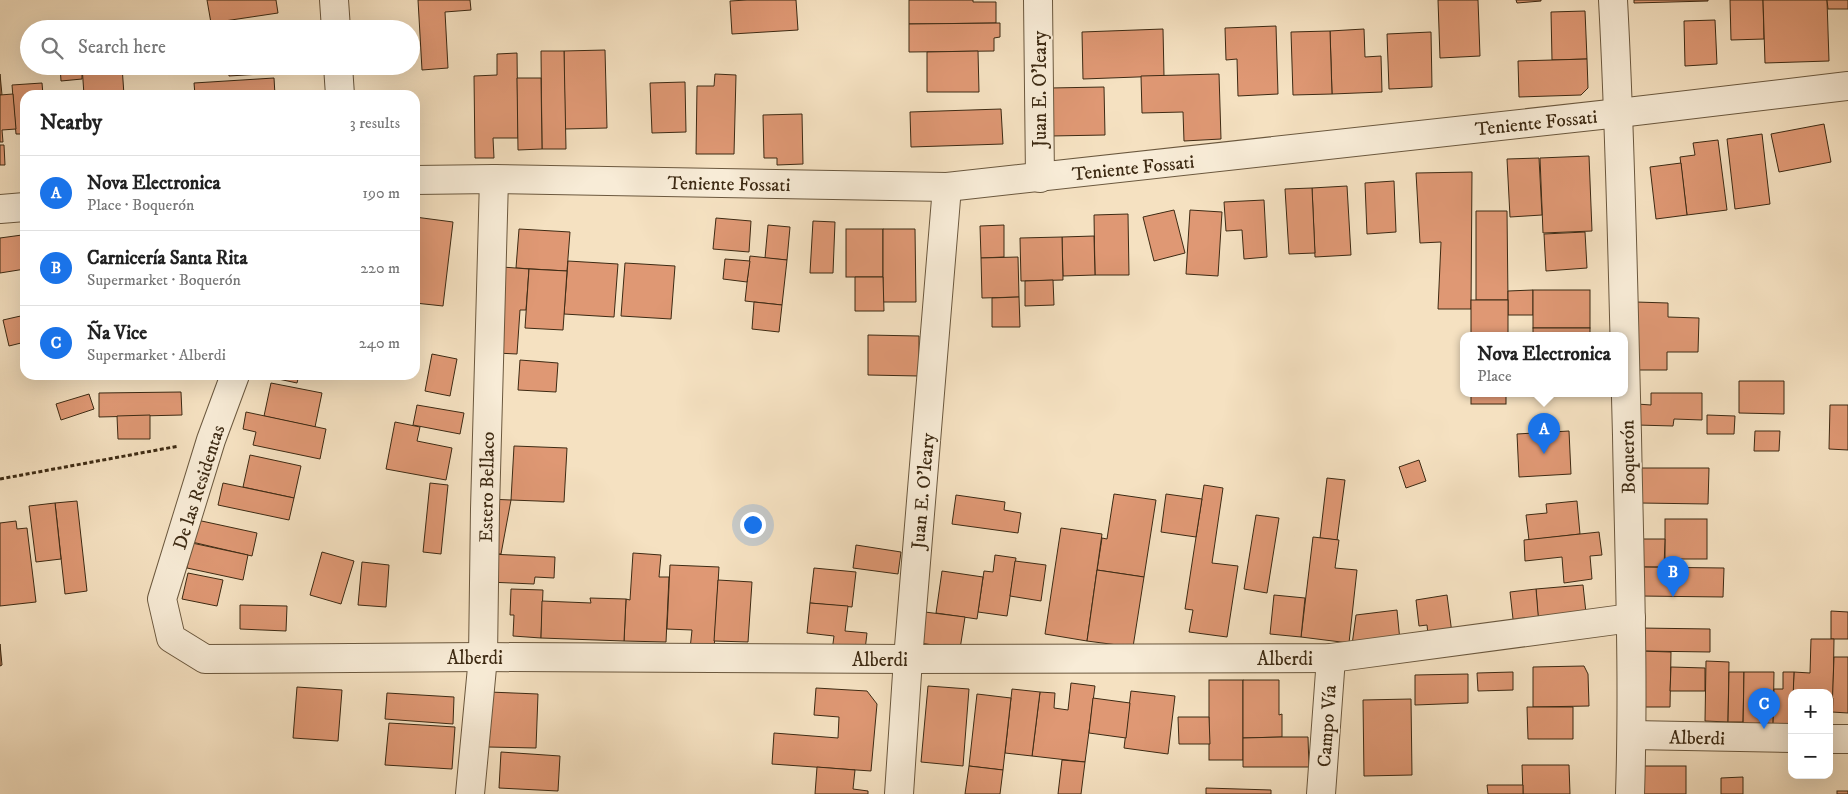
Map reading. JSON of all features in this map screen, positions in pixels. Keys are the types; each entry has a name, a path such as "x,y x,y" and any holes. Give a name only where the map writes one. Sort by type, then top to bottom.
{"street":[{"path":"334,0 335,20"},
{"name":"Juan E. O'leary","path":"1038,0 1040,178"},
{"name":"Boquerón","path":"1613,0 1619,113 1624,332"},
{"path":"339,75 340,90"},
{"name":"Teniente Fossati","path":"420,180 494,178 947,187 1848,86"},
{"name":"Estero Bellaco","path":"470,794 483,657 494,178"},
{"name":"Juan E. O'leary","path":"899,794 908,660 947,187"},
{"path":"0,209 20,207"},
{"name":"De las Residentas","path":"162,600 211,440 233,380"},
{"name":"Boquerón","path":"1626,397 1631,618 1632,735 1630,794"},
{"name":"Alberdi","path":"162,600 171,638 205,659 483,657 908,660 1331,658 1631,618"},
{"name":"Campo Vía","path":"1321,794 1331,658"},
{"name":"Alberdi","path":"1632,735 1788,738"},
{"path":"1833,739 1848,740"}],"path":[{"path":"0,479 211,440"}],"building":[{"path":"207,0 276,0 278,13 231,20 210,20"},
{"path":"418,0 470,0 471,10 445,12 448,68 422,70"},
{"path":"796,0 798,30 732,34 730,1"},
{"path":"909,0 996,2 996,23 909,24"},
{"path":"1438,0 1478,0 1480,56 1440,58"},
{"path":"1516,0 1541,0 1541,1 1517,3"},
{"path":"1634,0 1708,0 1708,1 1634,3"},
{"path":"1730,0 1763,0 1764,39 1731,40"},
{"path":"1763,0 1827,0 1829,61 1765,63"},
{"path":"1827,0 1848,0 1848,9 1828,9"},
{"path":"1585,11 1587,59 1552,60 1551,12"},
{"path":"1715,20 1717,64 1685,66 1684,21"},
{"path":"1000,23 1000,37 994,38 994,51 909,52 909,24"},
{"path":"1276,26 1278,94 1238,96 1237,59 1226,60 1225,28"},
{"path":"1163,29 1164,76 1083,79 1082,32"},
{"path":"1364,29 1365,57 1381,56 1382,92 1332,94 1330,31"},
{"path":"1330,31 1332,94 1293,95 1291,32"},
{"path":"1431,32 1432,87 1389,89 1387,34"},
{"path":"605,50 607,128 565,129 564,51"},
{"path":"541,51 564,51 566,149 542,149"},
{"path":"978,51 979,92 927,92 927,52"},
{"path":"517,53 518,138 493,138 494,158 475,158 474,76 497,75 497,54"},
{"path":"1587,59 1588,88 1581,95 1519,97 1518,61"},
{"path":"0,74 2,95 0,95"},
{"path":"715,74 736,75 734,154 696,154 697,86 714,86"},
{"path":"1219,74 1221,139 1184,141 1183,112 1142,113 1141,76"},
{"path":"61,75 82,75 82,79 61,81"},
{"path":"83,75 123,75 124,90 84,90"},
{"path":"274,78 275,90 195,90 194,83"},
{"path":"517,78 541,78 542,149 518,150"},
{"path":"685,82 686,132 652,133 650,83"},
{"path":"42,83 43,90 20,90 20,134 16,134 12,85"},
{"path":"1104,87 1105,135 1051,136 1050,88"},
{"path":"13,94 16,129 2,130 3,142 0,142 0,95"},
{"path":"1001,109 1003,144 911,147 910,112"},
{"path":"802,114 803,164 777,165 777,158 764,158 763,115"},
{"path":"1824,124 1831,162 1779,172 1771,134"},
{"path":"1762,134 1770,204 1735,209 1727,139"},
{"path":"1718,140 1727,210 1687,215 1680,157 1695,155 1693,143"},
{"path":"0,145 4,145 5,165 0,165"},
{"path":"1589,156 1592,231 1543,233 1540,158"},
{"path":"1539,158 1542,215 1510,217 1507,159"},
{"path":"1681,163 1687,215 1656,219 1650,167"},
{"path":"1472,172 1471,309 1438,309 1441,242 1420,243 1416,173"},
{"path":"1394,181 1396,232 1367,234 1365,183"},
{"path":"1347,186 1351,255 1315,257 1312,188"},
{"path":"1312,188 1315,253 1289,254 1285,189"},
{"path":"1264,200 1267,257 1244,259 1242,230 1226,231 1224,202"},
{"path":"1174,210 1185,253 1154,261 1143,217"},
{"path":"1190,210 1222,212 1218,276 1186,274"},
{"path":"1476,211 1507,211 1508,300 1476,300"},
{"path":"1128,214 1129,275 1095,275 1094,215"},
{"path":"420,218 453,222 443,306 420,304"},
{"path":"716,218 751,221 749,252 713,249"},
{"path":"813,221 835,222 833,273 810,273"},
{"path":"768,225 790,227 787,260 765,258"},
{"path":"1004,225 1004,257 981,258 980,226"},
{"path":"519,229 570,232 567,271 516,268"},
{"path":"846,229 883,229 883,277 846,277"},
{"path":"883,229 915,229 916,302 883,302"},
{"path":"1585,232 1587,268 1546,271 1544,234"},
{"path":"20,235 20,270 0,273 0,238"},
{"path":"1094,236 1095,275 1063,276 1062,237"},
{"path":"1062,237 1063,280 1021,281 1020,238"},
{"path":"750,256 787,260 782,305 745,301"},
{"path":"1018,257 1019,297 982,298 981,258"},
{"path":"725,259 750,261 747,282 723,279"},
{"path":"568,261 618,264 614,317 564,314"},
{"path":"625,263 675,266 671,319 621,316"},
{"path":"502,267 529,269 526,310 520,310 517,354 496,353"},
{"path":"529,269 567,271 563,330 525,328"},
{"path":"855,277 883,277 884,311 855,311"},
{"path":"1053,280 1054,305 1025,306 1025,281"},
{"path":"1533,290 1533,315 1508,315 1508,291"},
{"path":"1533,290 1590,290 1590,328 1533,328"},
{"path":"1019,297 1020,327 992,327 992,298"},
{"path":"1471,300 1508,300 1508,332 1471,332"},
{"path":"754,302 782,305 779,332 752,329"},
{"path":"1636,302 1668,303 1668,317 1699,318 1698,352 1667,352 1667,370 1635,370"},
{"path":"20,316 20,343 9,346 3,320"},
{"path":"1533,328 1590,328 1590,332 1533,332"},
{"path":"868,335 919,336 919,376 868,375"},
{"path":"432,354 457,359 450,396 425,391"},
{"path":"520,360 558,363 556,392 518,390"},
{"path":"283,380 298,380 297,383"},
{"path":"1739,381 1784,381 1784,414 1739,413"},
{"path":"271,383 322,393 315,427 264,416"},
{"path":"181,392 182,415 99,417 99,393"},
{"path":"1651,393 1702,393 1702,420 1674,419 1673,426 1637,425 1637,404 1651,405"},
{"path":"89,394 94,409 61,420 56,404"},
{"path":"1471,397 1506,397 1506,404 1471,404"},
{"path":"417,405 464,413 460,434 413,425"},
{"path":"1830,405 1848,405 1848,450 1829,449"},
{"path":"246,412 326,429 320,459 253,445 256,432 243,429"},
{"path":"150,415 150,439 118,439 117,416"},
{"path":"1707,415 1735,416 1734,434 1707,434"},
{"path":"395,422 420,427 417,441 452,448 446,480 386,469"},
{"path":"1569,431 1571,474 1519,477 1517,434"},
{"path":"1755,431 1780,431 1779,451 1754,451"},
{"path":"514,446 567,448 564,502 511,500"},
{"path":"250,455 301,466 294,498 243,487"},
{"path":"1419,460 1426,481 1406,488 1399,467"},
{"path":"1640,468 1709,468 1708,504 1640,503"},
{"path":"1327,478 1345,480 1337,540 1320,538"},
{"path":"223,483 294,498 289,520 218,505"},
{"path":"430,483 448,485 441,554 423,552"},
{"path":"1204,485 1223,488 1212,563 1238,566 1227,637 1189,632 1193,610 1185,609"},
{"path":"1114,494 1156,500 1144,577 1097,570 1102,538 1107,539"},
{"path":"1166,494 1202,499 1196,537 1161,532"},
{"path":"956,495 1005,502 1004,510 1021,513 1018,533 952,524"},
{"path":"488,499 511,500 501,554 485,553"},
{"path":"77,501 87,591 65,594 55,503"},
{"path":"1577,501 1580,534 1529,540 1526,515 1547,513 1546,504"},
{"path":"55,503 61,559 36,562 29,506"},
{"path":"1256,515 1279,518 1267,593 1244,589"},
{"path":"1665,519 1707,519 1707,559 1665,559"},
{"path":"197,520 257,533 252,556 192,542"},
{"path":"16,521 17,529 27,528 36,602 0,606 0,523"},
{"path":"1061,528 1102,534 1087,641 1045,634"},
{"path":"1599,532 1602,555 1590,556 1592,579 1564,583 1562,557 1525,561 1524,540"},
{"path":"1313,537 1339,540 1335,568 1357,570 1349,643 1301,637"},
{"path":"1641,539 1665,539 1664,567 1640,567"},
{"path":"192,543 248,555 243,580 187,568"},
{"path":"856,545 901,552 898,574 853,568"},
{"path":"322,552 354,561 341,604 310,595"},
{"path":"633,553 661,555 659,577 669,577 666,642 624,641 626,599 630,600"},
{"path":"490,554 555,557 554,578 535,577 534,584 488,582"},
{"path":"995,555 1016,558 1007,616 978,612 984,571 993,572"},
{"path":"1015,561 1046,565 1041,601 1010,596"},
{"path":"362,562 389,565 386,607 358,605"},
{"path":"670,565 719,567 714,650 690,649 692,630 667,629"},
{"path":"1640,567 1724,568 1723,597 1640,596"},
{"path":"814,568 856,572 852,607 810,603"},
{"path":"1097,570 1144,577 1133,647 1087,641"},
{"path":"942,571 983,577 977,619 936,613"},
{"path":"188,573 223,580 217,606 182,599"},
{"path":"718,580 752,582 748,642 714,641"},
{"path":"1583,585 1586,613 1538,618 1536,589"},
{"path":"511,589 543,590 541,638 513,636 514,615 510,615"},
{"path":"1536,589 1539,625 1514,628 1510,592"},
{"path":"1274,595 1305,598 1301,637 1270,634"},
{"path":"1447,595 1453,641 1429,644 1427,625 1419,626 1416,600"},
{"path":"590,598 626,599 624,641 541,638 542,601 591,603"},
{"path":"810,603 848,606 845,631 867,633 865,650 832,651 834,636 807,633"},
{"path":"240,605 287,606 286,631 240,629"},
{"path":"1397,610 1400,641 1352,645 1356,615"},
{"path":"1831,611 1848,612 1848,639 1831,639"},
{"path":"925,612 965,617 960,649 920,643"},
{"path":"1640,628 1710,629 1710,652 1640,651"},
{"path":"1811,639 1834,639 1833,698 1833,689 1793,689 1794,672 1810,673"},
{"path":"0,644 2,665 0,666"},
{"path":"1640,651 1671,652 1670,707 1638,707"},
{"path":"1834,657 1848,657 1848,713 1833,712"},
{"path":"1706,661 1729,662 1728,722 1705,721"},
{"path":"1584,666 1588,674 1589,706 1533,707 1533,667"},
{"path":"1671,667 1705,668 1705,691 1670,691"},
{"path":"1513,672 1513,690 1478,691 1477,673"},
{"path":"1729,672 1744,672 1743,722 1728,722"},
{"path":"1744,672 1774,672 1773,731 1743,730"},
{"path":"1783,672 1794,672 1793,689 1788,689 1788,725 1773,725 1774,689 1783,689"},
{"path":"1468,674 1468,703 1415,705 1415,675"},
{"path":"1209,680 1243,680 1243,760 1209,760"},
{"path":"1243,680 1279,680 1279,715 1282,714 1282,737 1243,738"},
{"path":"1071,683 1095,686 1085,762 1032,756 1040,692 1055,693 1054,708 1068,710"},
{"path":"928,686 969,689 963,766 921,762"},
{"path":"297,687 342,690 338,741 293,738"},
{"path":"816,688 867,691 877,704 871,771 772,764 774,733 838,738 839,717 814,715"},
{"path":"1012,689 1040,692 1032,756 1005,753"},
{"path":"1131,691 1175,696 1168,754 1124,748"},
{"path":"489,692 538,694 536,748 488,747"},
{"path":"387,693 454,697 453,724 385,719"},
{"path":"977,694 1011,698 1003,770 969,766"},
{"path":"1093,698 1130,703 1126,738 1089,733"},
{"path":"1411,699 1412,775 1364,776 1363,700"},
{"path":"1527,707 1573,707 1573,739 1528,739"},
{"path":"1178,717 1209,717 1210,744 1179,744"},
{"path":"389,723 455,727 452,769 385,765"},
{"path":"1308,737 1309,767 1243,767 1243,738"},
{"path":"501,752 560,756 558,791 499,788"},
{"path":"1062,760 1085,762 1081,794 1058,794"},
{"path":"1522,765 1569,765 1570,794 1523,794"},
{"path":"969,766 1003,770 1000,794 965,794"},
{"path":"1638,766 1686,766 1686,794 1638,794"},
{"path":"817,767 855,770 853,789 868,791 868,794 815,794"},
{"path":"1743,777 1743,794 1721,794 1721,778"},
{"path":"1487,785 1523,785 1523,794 1488,794"},
{"path":"1206,788 1271,790 1271,794 1206,794"},
{"path":"1837,791 1848,791 1848,794 1837,794"}],"place":[{"name":"Nova Electronica","path":"1544,454"},
{"name":"Carnicería Santa Rita","path":"1673,597"},
{"name":"Ña Vice","path":"1764,729"}]}
